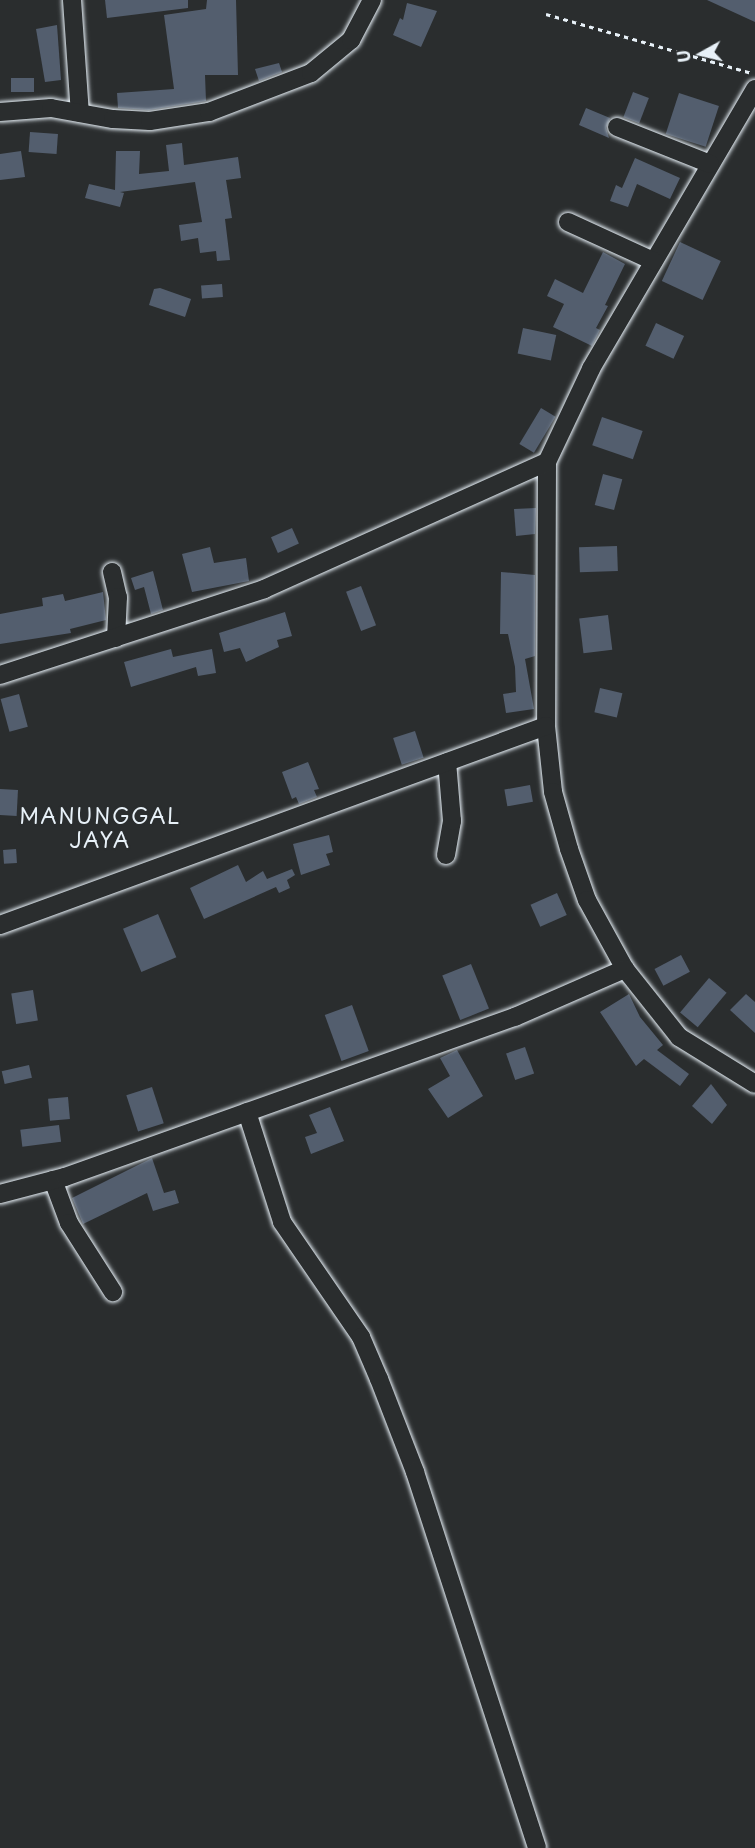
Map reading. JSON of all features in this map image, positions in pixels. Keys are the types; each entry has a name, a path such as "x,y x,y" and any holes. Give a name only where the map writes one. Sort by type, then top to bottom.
{"street":[{"path":"72,0 80,113"},
{"path":"0,112 42,108 113,119 186,117 275,88 311,73 351,40 372,0"},
{"path":"755,89 652,261 566,417 547,462 546,726 553,792 569,849 587,900 625,969 679,1037 755,1084"},
{"path":"617,127 710,164"},
{"path":"567,222 652,261"},
{"path":"0,675 264,589 547,462"},
{"path":"112,572 117,597 116,638"},
{"path":"0,925 546,726"},
{"path":"446,855 452,821 447,762"},
{"path":"0,1194 53,1180 515,1017 625,969"},
{"path":"247,1112 282,1222 361,1337 380,1379 415,1472 537,1848"},
{"path":"53,1180 69,1222 113,1292"}],"path":[{"path":"546,14 755,74"}],"building":[{"path":"105,0 188,0 188,8 107,18"},
{"path":"207,0 236,0 238,75 205,75 206,101 149,110 118,108 117,93 174,89 164,15 206,9"},
{"path":"707,0 755,0 755,22"},
{"path":"407,3 437,11 421,47 393,35 400,18 403,20"},
{"path":"57,25 61,80 45,82 36,29"},
{"path":"279,63 282,72 259,81 255,69"},
{"path":"11,78 34,78 34,92 11,92"},
{"path":"633,92 649,98 639,123 623,117"},
{"path":"679,93 719,106 706,147 666,134"},
{"path":"586,108 610,118 606,128 609,138 579,125"},
{"path":"30,132 58,134 57,154 29,152"},
{"path":"182,143 184,165 238,157 241,178 226,180 232,218 225,219 230,260 217,261 216,251 200,253 198,238 181,241 179,225 202,222 195,182 120,192 124,193 120,207 85,198 89,184 115,190 116,151 140,151 139,174 169,171 166,145"},
{"path":"21,151 25,177 0,180 0,154"},
{"path":"635,158 680,178 670,199 637,184 628,207 610,201 616,185 622,188"},
{"path":"680,242 721,261 703,300 662,281"},
{"path":"603,252 625,264 605,305 608,306 596,328 600,330 592,346 553,327 564,304 547,296 555,279 583,293"},
{"path":"222,284 223,297 202,298 201,285"},
{"path":"160,288 191,299 185,317 149,305 154,289"},
{"path":"656,323 684,336 674,359 645,346"},
{"path":"523,328 556,335 551,361 518,353"},
{"path":"541,408 556,417 534,453 519,444"},
{"path":"602,417 643,431 633,459 592,445"},
{"path":"603,474 622,479 614,510 595,505"},
{"path":"536,508 535,534 516,536 514,509"},
{"path":"292,528 299,544 278,553 271,537"},
{"path":"617,546 618,571 580,572 579,547"},
{"path":"210,547 214,563 246,558 249,581 192,592 182,554"},
{"path":"153,571 163,610 151,614 144,587 135,590 131,578"},
{"path":"501,572 535,575 535,656 525,659 534,709 506,713 503,694 516,692 515,667 508,634 500,634"},
{"path":"361,586 376,625 361,631 346,592"},
{"path":"103,592 106,620 70,629 71,633 0,644 0,614 43,606 42,598 63,594 65,601"},
{"path":"285,612 292,636 277,640 279,647 246,662 240,648 224,652 219,633"},
{"path":"608,615 612,650 583,653 579,619"},
{"path":"171,649 173,657 212,649 216,673 198,676 196,667 131,687 124,662"},
{"path":"600,688 622,693 617,718 594,712"},
{"path":"19,694 28,727 9,732 1,699"},
{"path":"415,731 424,758 402,765 393,738"},
{"path":"308,762 319,789 314,790 317,797 299,804 296,797 292,799 282,772"},
{"path":"530,785 533,802 507,806 504,790"},
{"path":"0,789 18,790 17,816 0,815"},
{"path":"329,835 333,852 326,854 330,865 301,875 293,844"},
{"path":"16,849 17,863 4,864 3,850"},
{"path":"238,865 246,882 263,871 267,879 292,869 295,875 287,880 290,888 279,893 276,887 204,919 190,888"},
{"path":"557,893 567,915 540,927 531,905"},
{"path":"158,914 176,957 141,972 123,929"},
{"path":"681,955 690,972 663,986 655,969"},
{"path":"471,964 489,1009 460,1020 442,976"},
{"path":"709,978 727,993 698,1027 680,1012"},
{"path":"33,990 38,1021 16,1024 11,993"},
{"path":"629,994 640,1017 663,1045 657,1050 689,1074 680,1086 644,1059 636,1066 600,1012"},
{"path":"746,994 755,1002 755,1033 730,1010"},
{"path":"352,1005 369,1051 342,1061 325,1015"},
{"path":"525,1047 534,1073 515,1080 506,1054"},
{"path":"457,1050 483,1096 448,1118 428,1089 450,1076 440,1058"},
{"path":"29,1065 32,1078 5,1084 2,1071"},
{"path":"711,1084 727,1105 712,1124 692,1106"},
{"path":"152,1087 164,1123 138,1131 126,1095"},
{"path":"68,1097 70,1119 50,1121 48,1099"},
{"path":"330,1107 344,1141 311,1154 305,1137 317,1133 309,1115"},
{"path":"59,1125 61,1142 22,1147 20,1130"},
{"path":"152,1158 164,1193 175,1190 179,1203 153,1211 147,1193 83,1224 72,1198"}],"district":[{"name":"MANUNGGAL JAYA","path":"100,827"}]}
